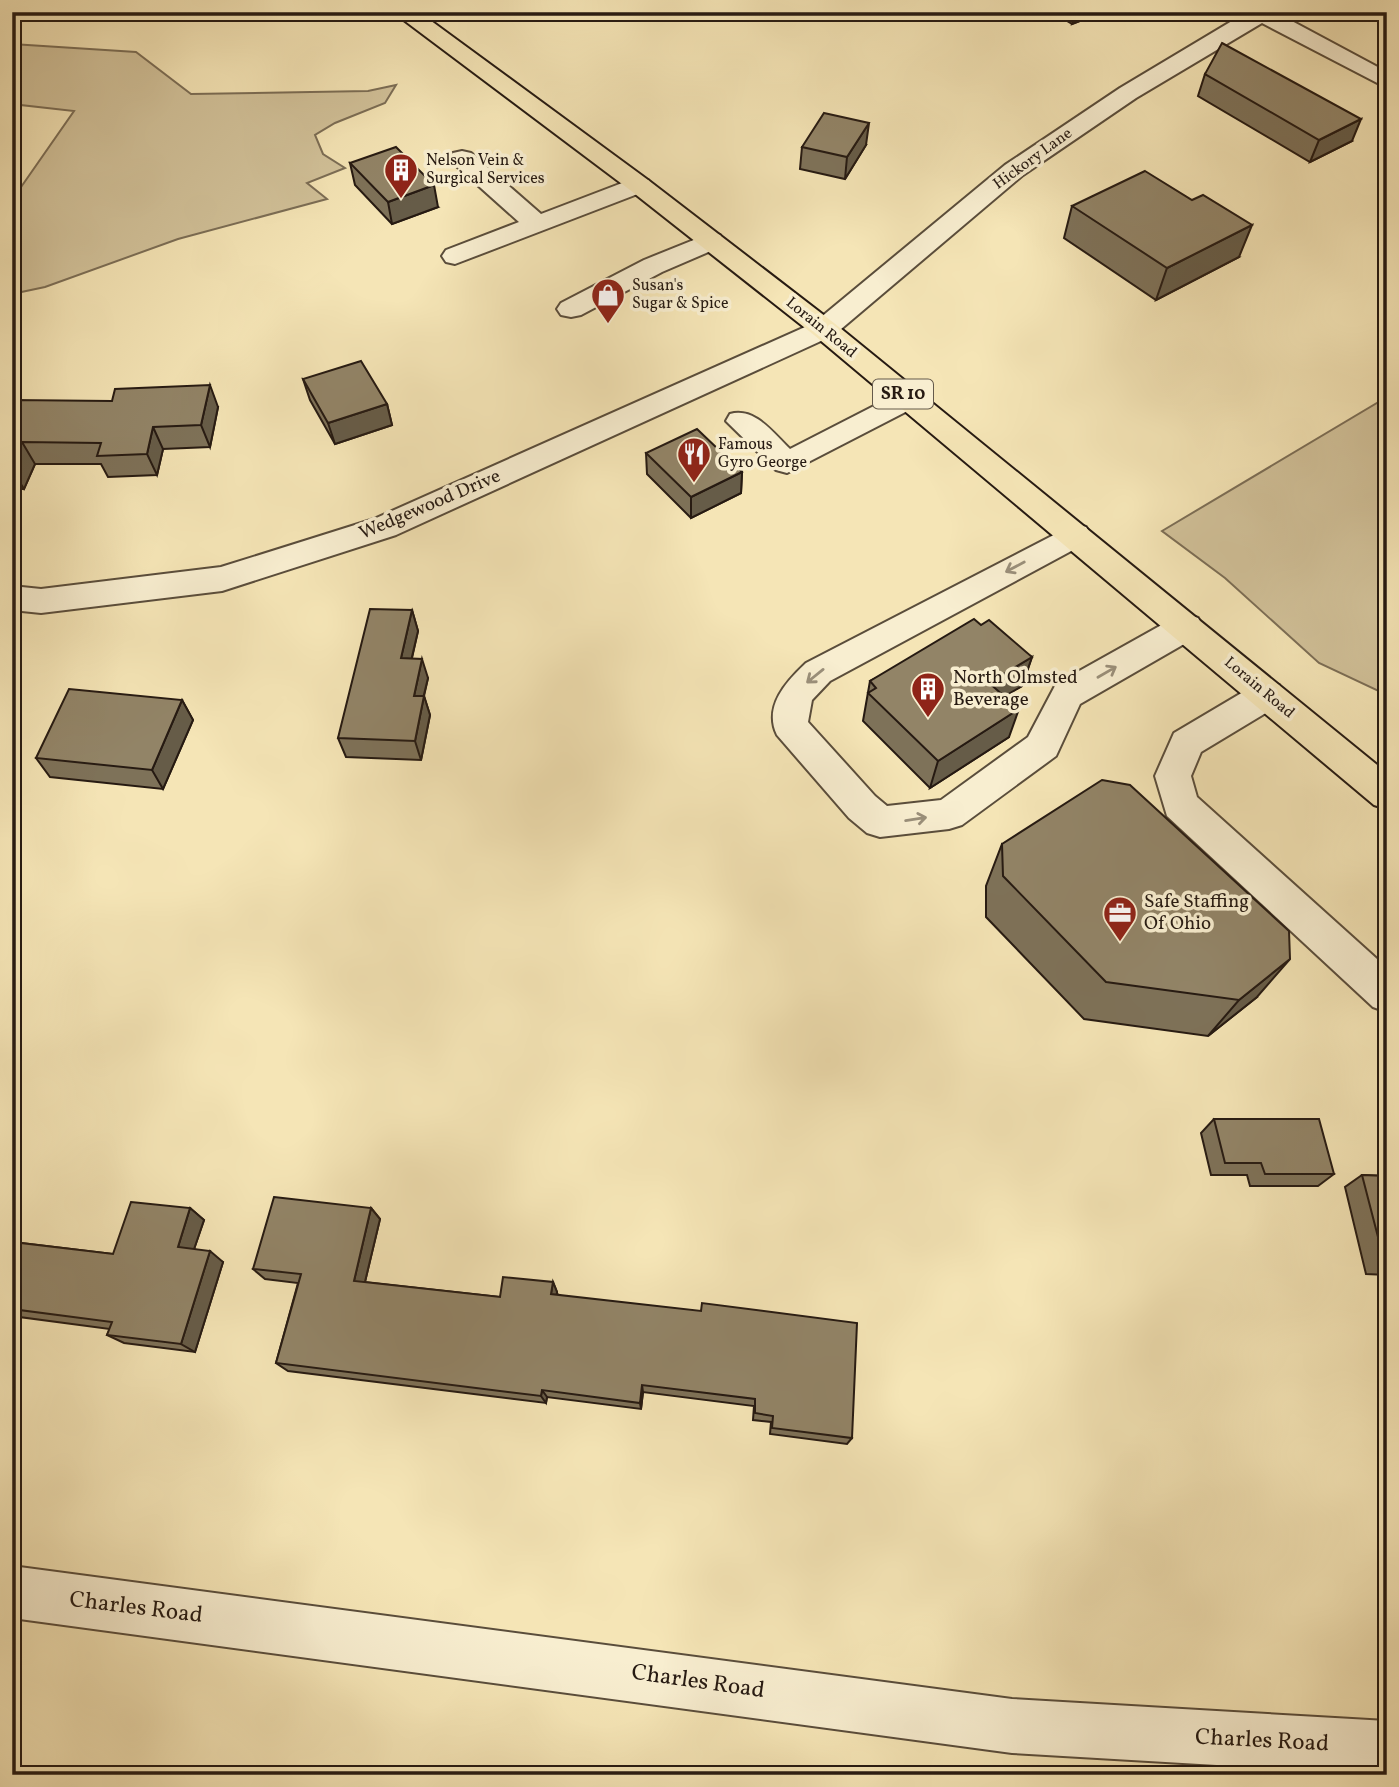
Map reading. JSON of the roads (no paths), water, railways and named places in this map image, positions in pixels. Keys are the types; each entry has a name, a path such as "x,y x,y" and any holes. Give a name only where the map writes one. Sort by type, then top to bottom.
{"main road":[{"name":"Lorain Road","path":"404,12 639,185 824,329 1387,794"}],"street":[{"path":"1259,13 1387,81"},
{"name":"Hickory Lane","path":"824,329 1014,170 1128,93 1259,13"},
{"path":"462,158 537,224"},
{"path":"455,256 639,185"},
{"path":"571,309 653,266 711,241"},
{"name":"Wedgewood Drive","path":"12,598 41,601 222,579 385,527 824,329"},
{"path":"741,421 787,463 909,398"},
{"path":"1075,535 818,672 795,695 790,725 862,807 880,822 949,814 1043,746 1052,721 1068,694 1186,627"},
{"path":"1267,695 1187,743 1173,776 1180,805 1387,994"},
{"name":"Charles Road","path":"12,1592 1012,1726 1368,1757"}],"place":[{"name":"Nelson Vein & Surgical Services","path":"401,200"},
{"name":"Susan's Sugar & Spice","path":"608,325"},
{"name":"Famous Gyro George","path":"694,484"},
{"name":"North Olmsted Beverage","path":"928,719"},
{"name":"Safe Staffing Of Ohio","path":"1120,943"}]}
